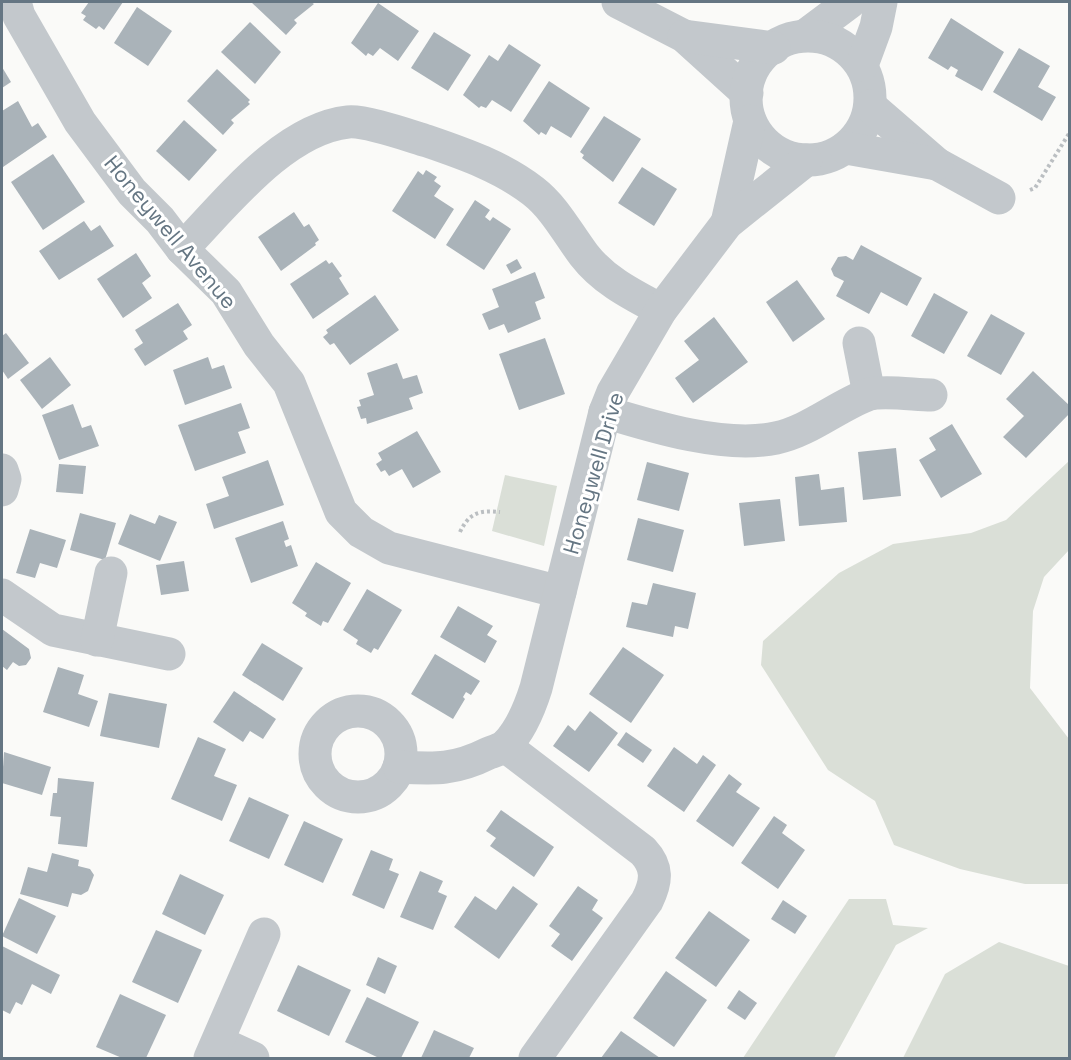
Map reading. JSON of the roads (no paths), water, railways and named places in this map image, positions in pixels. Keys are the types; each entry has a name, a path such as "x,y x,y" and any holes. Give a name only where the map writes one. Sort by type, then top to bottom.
{"street":[{"name":"Honeywell Avenue","path":"15,2 19,16 80,122 132,192 160,220 182,249 226,292 259,345 289,383 341,512 361,532 389,548 451,566 560,592"},
{"path":"618,2 684,36 774,48"},
{"path":"806,35 850,2"},
{"path":"862,65 876,27 881,2"},
{"path":"684,36 748,107 760,139 788,158 816,160 846,148 864,128 870,106 870,84 862,65 840,44 828,38 806,35 786,39 762,55 752,71 748,107"},
{"path":"870,106 937,164 999,198"},
{"name":"Honeywell Drive","path":"727,223 748,107"},
{"path":"182,249 257,171 287,146 349,121 401,132 481,159 534,192 567,229 585,256 615,285 661,310"},
{"path":"846,148 937,164"},
{"name":"Honeywell Drive","path":"505,746 529,709 536,687 605,412 613,392 661,310 727,223 806,160"},
{"path":"859,343 869,394"},
{"path":"605,412 682,434 753,441 788,434 869,394 931,395"},
{"path":"2,470 5,479 2,490"},
{"path":"98,640 111,573"},
{"path":"2,595 53,630 169,654"},
{"path":"399,766 445,770 476,760 505,746 643,851 655,865 654,882 647,901 535,1059"},
{"path":"253,1059 214,1050 264,934"}]}
